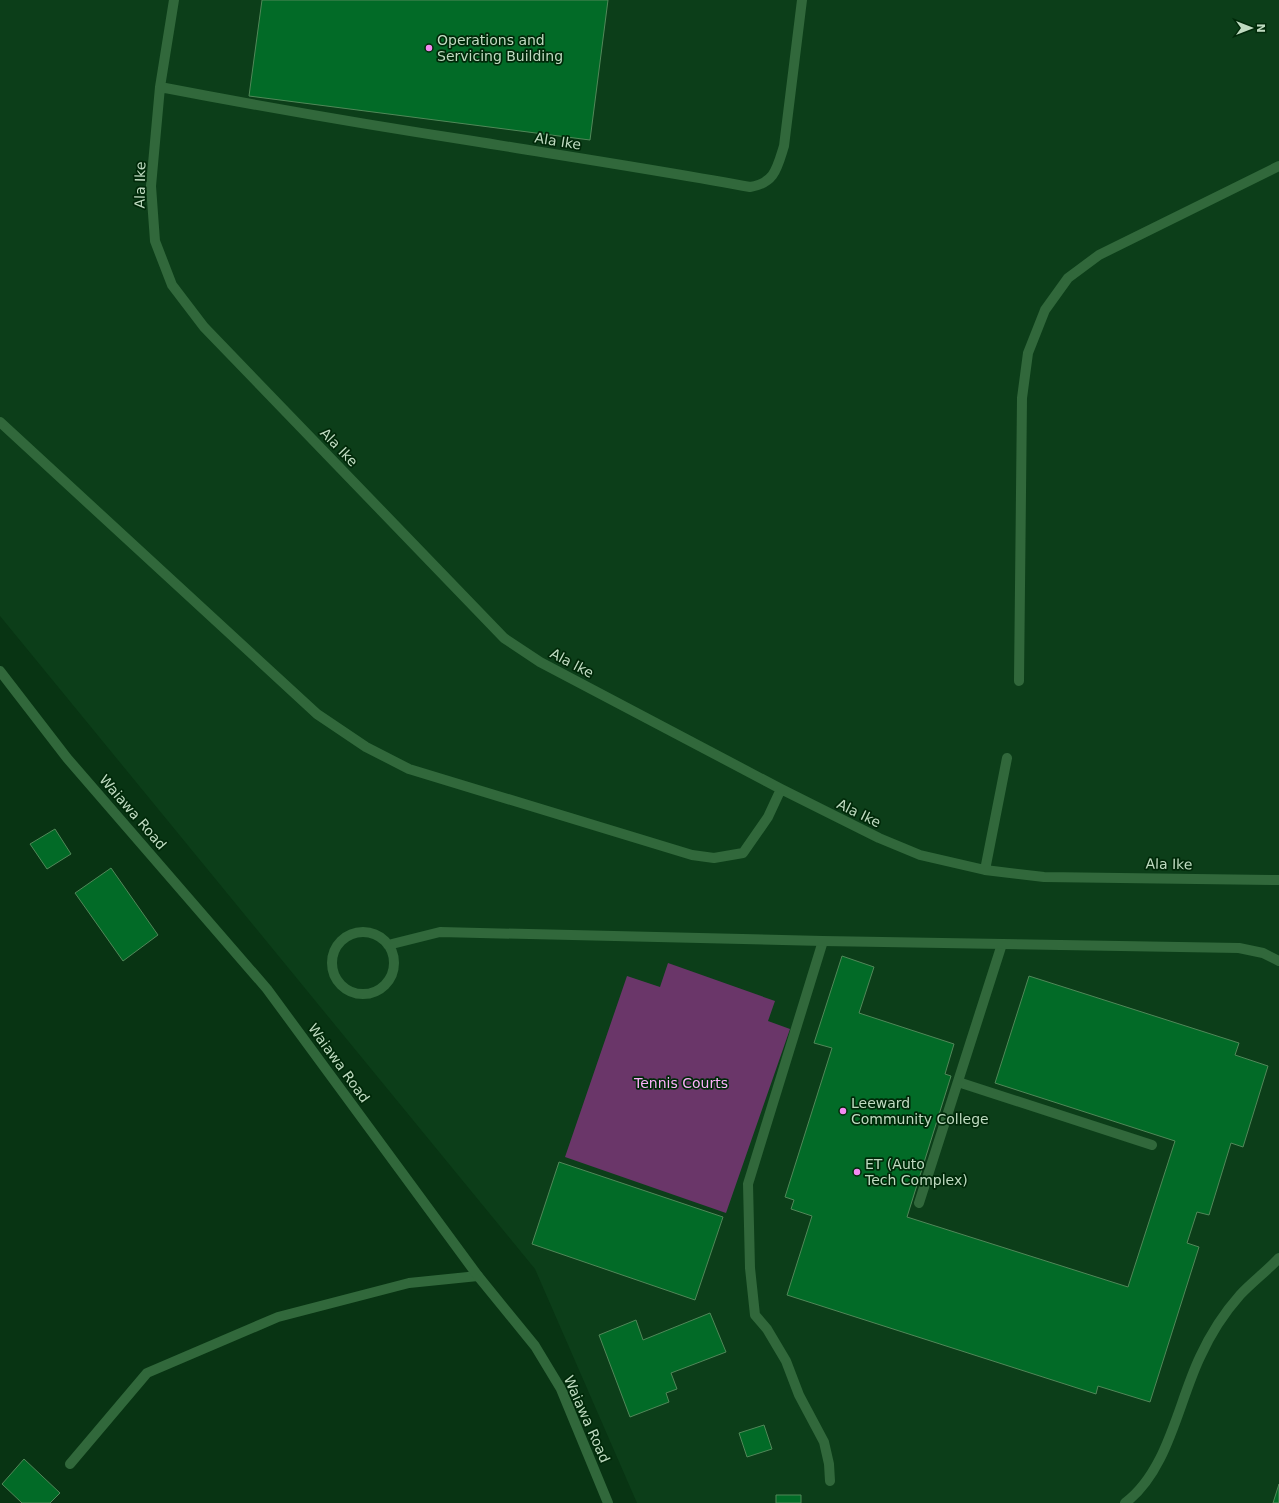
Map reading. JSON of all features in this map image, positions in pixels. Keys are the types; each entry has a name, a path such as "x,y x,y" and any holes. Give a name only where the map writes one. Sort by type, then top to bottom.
{"street":[{"name":"Ala Ike","path":"174,0 160,87 151,186 155,241 172,285 204,327 504,638 540,662 780,790 879,838 920,855 985,870 1044,877 1279,880"},
{"name":"Ala Ike","path":"160,87 279,109 681,174 750,187 761,185 771,177 778,165 784,146 802,0"},
{"path":"1019,681 1022,398 1028,353 1044,310 1068,278 1099,255 1279,166"},
{"path":"0,422 317,714 366,747 409,769 692,855 714,858 743,853 768,817 780,790"},
{"name":"Waiawa Road","path":"0,671 67,758 267,989 478,1276 535,1346 561,1389 608,1503"},
{"path":"985,870 1007,758"},
{"path":"364,931 374,933 382,938 388,945 393,954 393,973 381,988 372,993 362,994 353,992 344,987 338,980 334,972 332,962 334,952 346,937 354,933 364,931"},
{"path":"388,945 440,932 823,941 1239,948 1262,953 1279,960"},
{"path":"823,941 748,1184 750,1268 755,1315 767,1329 786,1361 799,1395 824,1442 829,1464 830,1481"},
{"path":"919,1203 1002,944"},
{"path":"958,1082 1152,1145"},
{"path":"1125,1503 1136,1495 1161,1459 1200,1356 1220,1321 1240,1295 1279,1258"},
{"path":"70,1464 147,1373 278,1317 409,1284 478,1276"}],"shaded area":[{"path":"0,0 1279,0 1279,1503 637,1503 535,1269 0,616"}],"green space":[{"name":"Tennis Courts","path":"668,963 775,1001 768,1021 790,1029 726,1213 565,1157 627,976 660,987"}],"building":[{"name":"Operations and Servicing Building","path":"262,0 608,0 590,140 249,96"},
{"path":"55,829 71,854 47,869 30,844"},
{"path":"111,868 158,935 123,961 75,893"},
{"name":"ET (Auto Tech Complex)","path":"842,956 874,967 859,1013 954,1044 945,1074 951,1076 907,1217 1128,1287 1175,1141 995,1083 1029,976 1239,1043 1235,1055 1268,1066 1243,1147 1231,1143 1209,1215 1197,1212 1187,1243 1199,1247 1150,1402 1098,1386 1096,1394 787,1295 812,1216 791,1209 794,1200 785,1197 832,1048 814,1043"},
{"path":"559,1162 723,1217 695,1300 532,1244"},
{"path":"710,1313 726,1352 671,1373 677,1389 666,1393 669,1402 630,1417 599,1335 636,1320 643,1340"},
{"path":"764,1425 772,1449 747,1457 739,1433"},
{"path":"24,1459 60,1493 50,1503 22,1503 2,1484"},
{"path":"1279,1484 1279,1503 1273,1503"},
{"path":"776,1495 801,1495 801,1503 776,1503"}],"place":[{"name":"Operations and Servicing Building","path":"429,48"},
{"name":"Leeward Community College","path":"843,1111"},
{"name":"ET (Auto Tech Complex)","path":"857,1172"}]}
